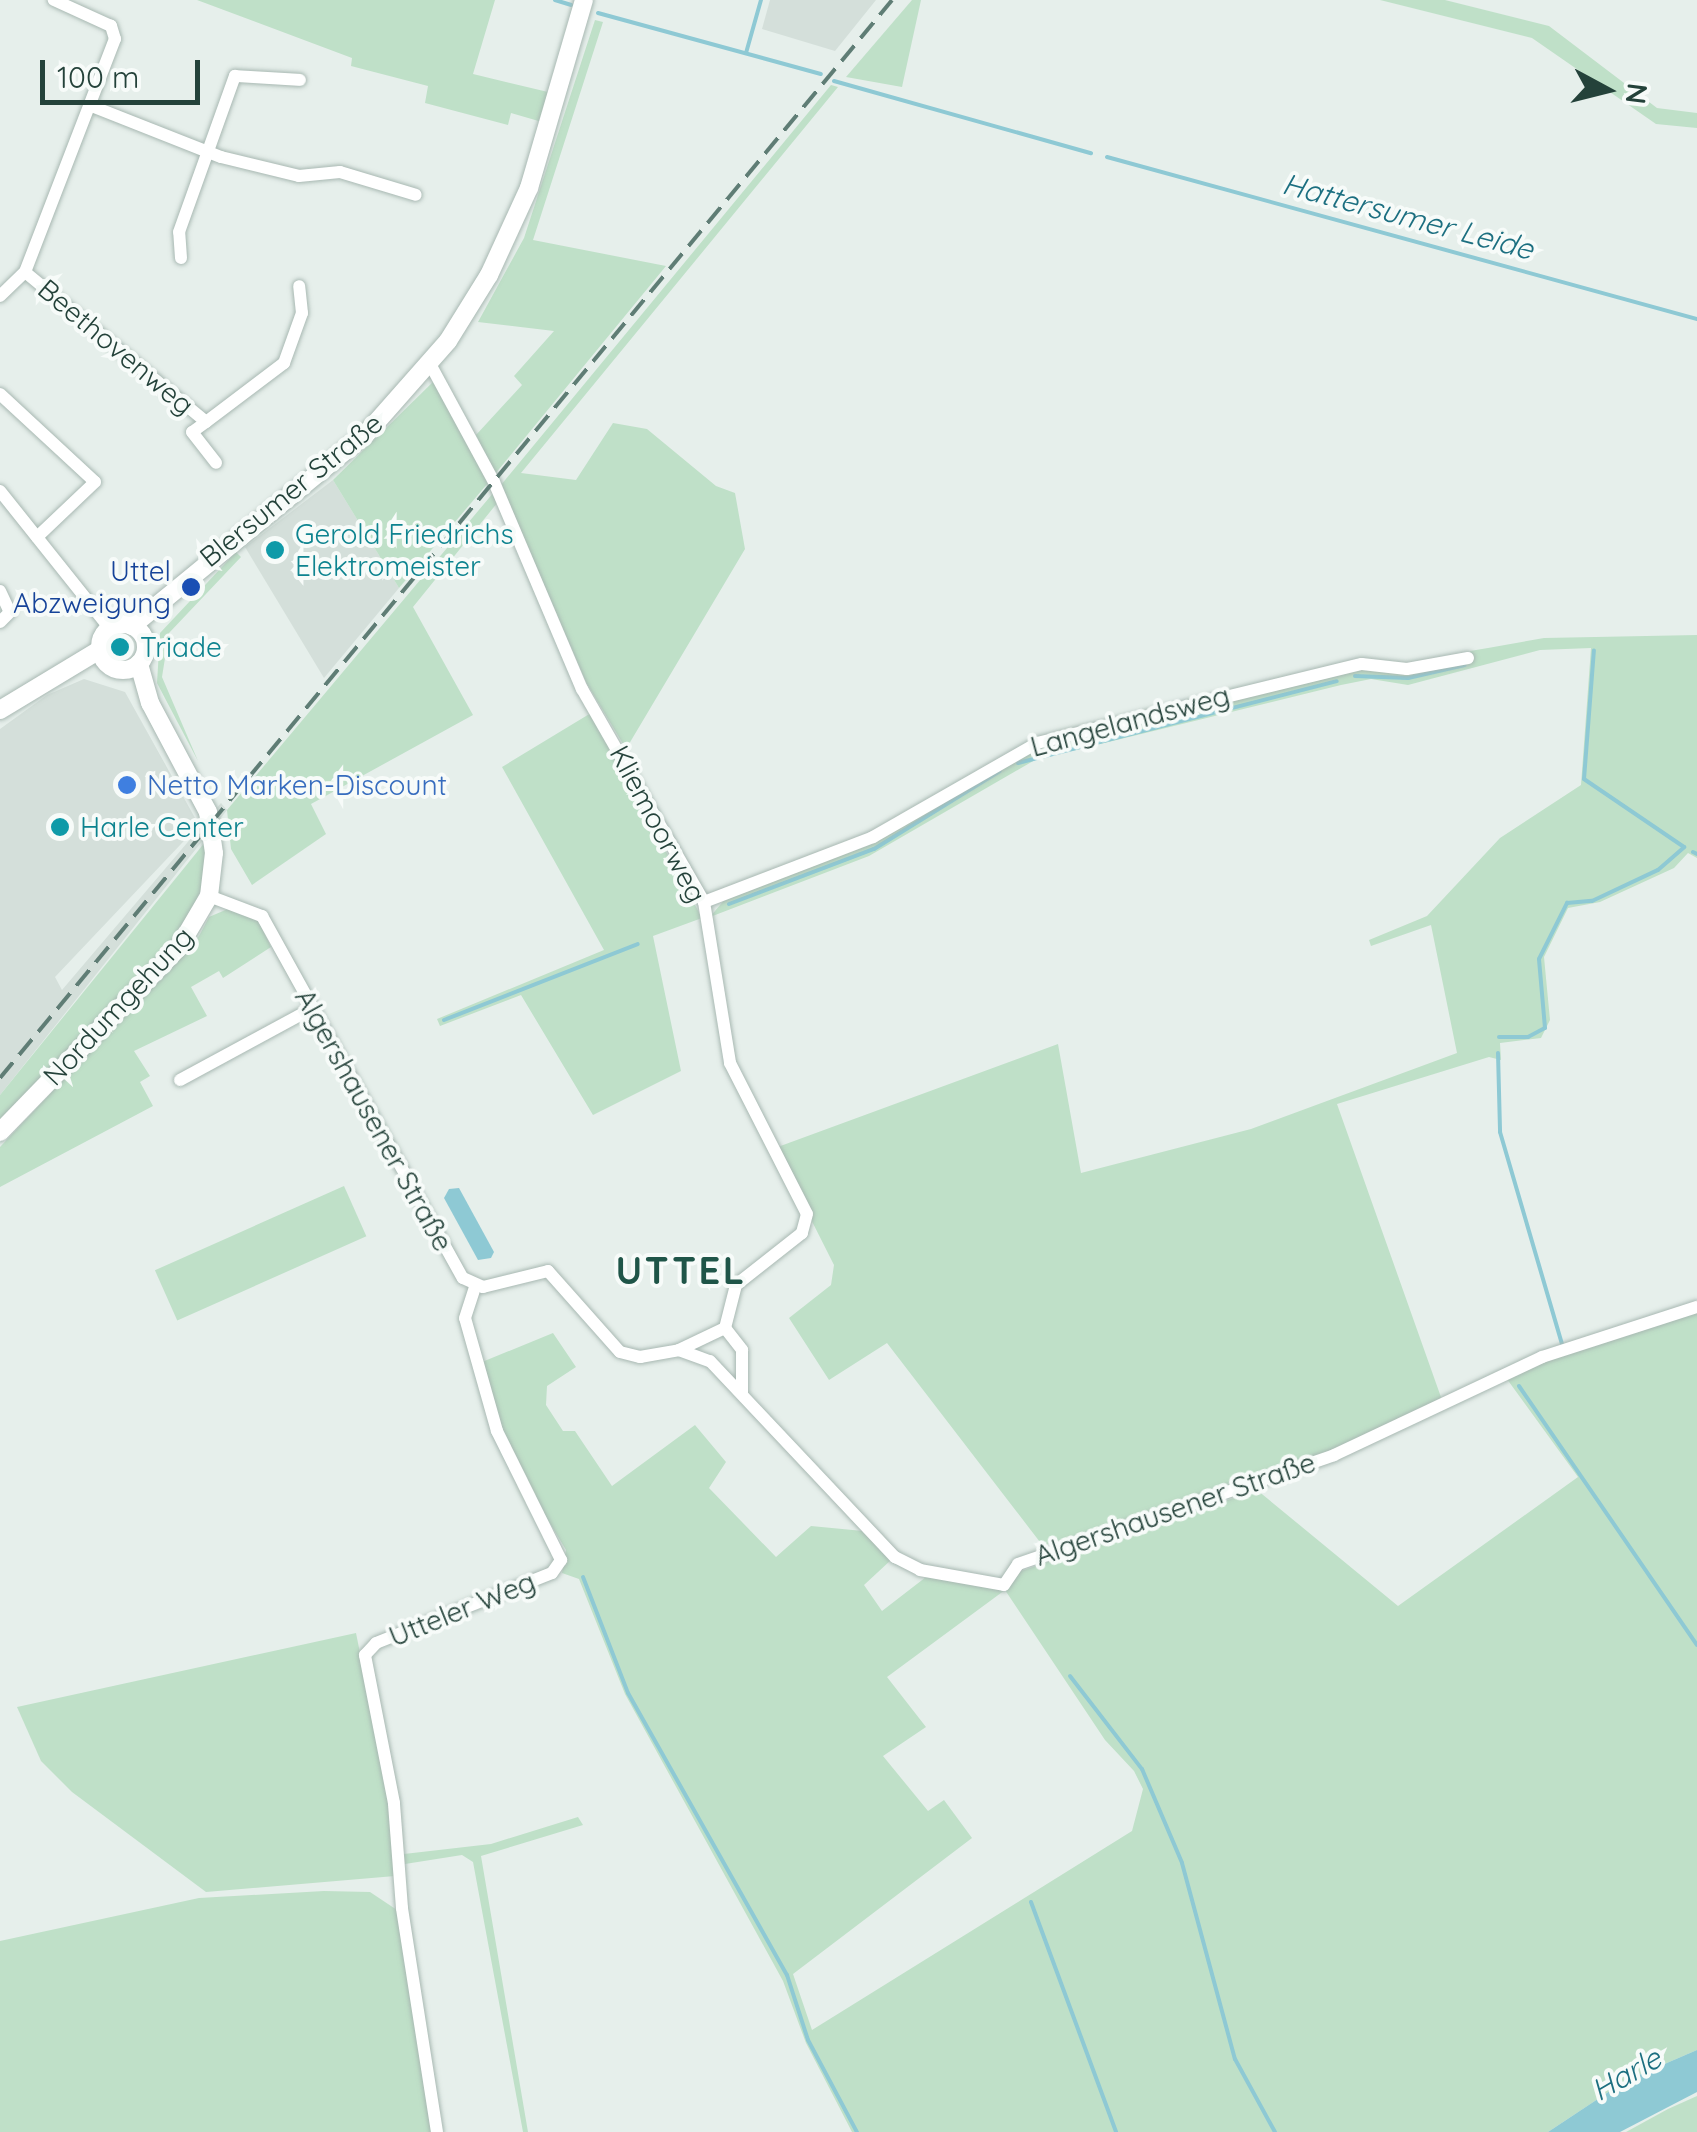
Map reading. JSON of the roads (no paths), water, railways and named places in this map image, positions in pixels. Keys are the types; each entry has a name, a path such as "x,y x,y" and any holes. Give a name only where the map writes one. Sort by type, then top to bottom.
{"main road":[{"name":"Blersumer Straße","path":"138,631 205,559 366,434 430,364 507,240 539,159 584,0"},
{"path":"0,710 66,670 103,656 132,667 138,631 110,629 103,656"},
{"name":"Nordumgehung","path":"0,1132 178,946 209,896 214,853 208,812 132,667"}],"street":[{"path":"3,288 26,272 115,31 54,0"},
{"path":"181,258 179,232 235,76 300,80"},
{"path":"89,105 205,151 289,175 340,172 416,195"},
{"name":"Beethovenweg","path":"26,272 206,422"},
{"name":"Beethovenweg","path":"216,462 192,432 284,363 302,313 299,286"},
{"name":"Kliemoorweg","path":"430,364 494,482 582,689 704,902 730,1062 808,1222 736,1285 725,1328"},
{"path":"0,394 94,482 37,537"},
{"path":"0,491 110,629"},
{"path":"0,591 10,612 0,622"},
{"name":"Langelandsweg","path":"704,902 873,837 1037,743 1362,664 1407,669 1468,658"},
{"name":"Algershausener Straße","path":"209,896 262,916 451,1263 476,1285"},
{"path":"180,1080 312,1008"},
{"path":"476,1285 548,1271 620,1352 679,1350 725,1328 744,1357 742,1393"},
{"name":"Utteler Weg","path":"437,2132 402,1908 394,1803 365,1655 376,1643 552,1573 561,1560 496,1431 465,1318 476,1285"},
{"name":"Algershausener Straße","path":"679,1350 710,1361 895,1557 920,1570 1004,1584 1018,1564 1334,1454 1542,1358 1697,1307"}],"water":[{"path":"459,1188 494,1252 491,1258 478,1260 444,1198 449,1189"},
{"path":"1697,2050 1697,2092 1620,2132 1548,2132 1625,2081"}],"waterway":[{"name":"Hattersumer Leide","path":"555,0 571,5"},
{"path":"746,53 761,0"},
{"name":"Hattersumer Leide","path":"598,13 821,74"},
{"name":"Hattersumer Leide","path":"834,81 1091,153"},
{"name":"Hattersumer Leide","path":"1107,157 1697,319"},
{"path":"1499,1037 1528,1037 1545,1028 1539,959 1567,903 1592,901 1658,870 1684,847 1584,779 1594,650"},
{"path":"1355,676 1408,678 1465,665"},
{"path":"1018,763 1337,681"},
{"path":"729,904 874,849 1000,771"},
{"path":"1693,852 1697,854"},
{"path":"444,1020 638,944"},
{"path":"1498,1053 1500,1132 1562,1344"},
{"path":"1519,1386 1697,1645"},
{"path":"583,1577 628,1693 787,1975 808,2040 857,2132"},
{"path":"1070,1676 1142,1769 1182,1863 1235,2059 1275,2132"},
{"path":"1031,1902 1116,2132"}],"railway":[{"path":"0,1078 892,0"}],"place":[{"name":"Gerold Friedrichs Elektromeister","path":"275,550"},
{"name":"Uttel Abzweigung","path":"191,587"},
{"name":"Triade","path":"120,647"},
{"name":"Netto Marken-Discount","path":"127,785"},
{"name":"Harle Center","path":"60,827"}],"district":[{"name":"UTTEL","path":"681,1271"}],"water label":[{"name":"Harle","path":"1626,2074"}]}
